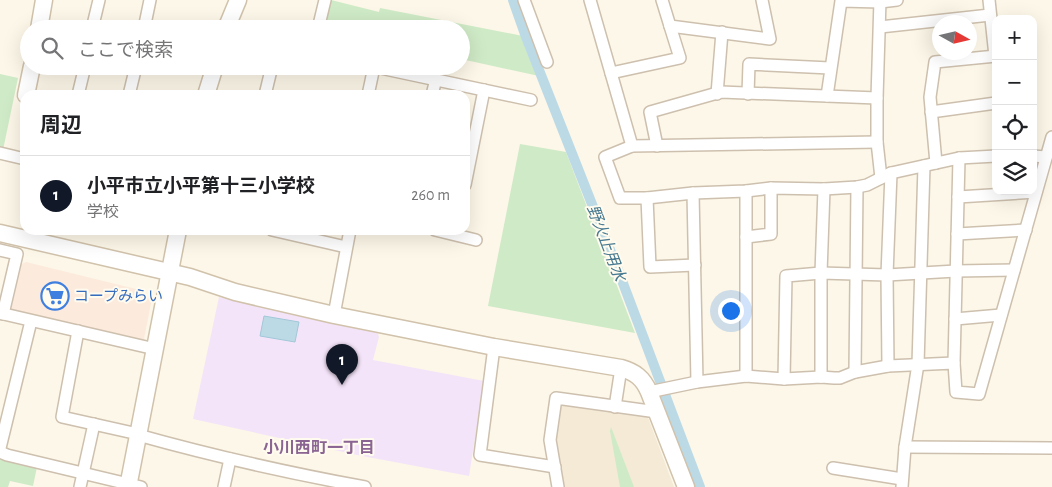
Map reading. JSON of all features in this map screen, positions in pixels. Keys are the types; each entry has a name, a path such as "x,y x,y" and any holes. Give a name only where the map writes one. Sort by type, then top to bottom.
{"street":[{"path":"41,20 44,0"},
{"path":"94,20 98,0"},
{"path":"146,20 150,0"},
{"path":"230,20 238,0"},
{"path":"320,20 325,0"},
{"path":"524,0 547,62"},
{"path":"590,0 632,146"},
{"path":"612,73 680,58 662,0"},
{"path":"670,26 770,39 762,0"},
{"path":"826,96 840,1 897,0"},
{"path":"989,0 992,32"},
{"path":"880,1 876,98 877,142 886,176 888,366"},
{"path":"880,27 990,16"},
{"path":"717,94 722,32"},
{"path":"833,468 902,483 905,447 918,364 921,273 930,164 930,97 935,62 992,56"},
{"path":"748,94 749,64 830,68"},
{"path":"27,90 30,75"},
{"path":"79,90 82,75"},
{"path":"130,90 134,75"},
{"path":"208,90 212,75"},
{"path":"266,90 270,75"},
{"path":"369,90 371,75"},
{"path":"411,75 531,100"},
{"path":"433,90 436,80"},
{"path":"470,160 484,90"},
{"path":"657,146 650,112 721,92 876,98"},
{"path":"931,112 992,104"},
{"path":"1037,188 1052,137"},
{"path":"877,142 632,146 605,157 620,198 647,198 771,188 824,189 856,187 867,185 886,176 930,164 959,158 992,156"},
{"path":"0,153 20,158"},
{"path":"1037,156 1046,157"},
{"path":"959,158 954,363 956,392 979,394 1035,195"},
{"path":"855,372 856,187"},
{"path":"746,237 771,234 771,188"},
{"path":"821,377 821,273 824,189"},
{"path":"746,191 746,376"},
{"path":"693,193 697,382"},
{"path":"958,197 992,194"},
{"path":"647,198 650,267 694,265"},
{"path":"957,234 1026,230"},
{"path":"0,233 190,277 235,292 334,315 494,347 629,370 658,390 697,382 746,376 784,379 840,378 855,372 888,366 954,363"},
{"path":"31,321 0,450 8,455 132,486 138,435 177,235"},
{"path":"294,235 346,247"},
{"path":"334,315 349,235"},
{"path":"463,235 476,240"},
{"path":"0,250 17,254 2,314 155,350"},
{"path":"784,379 786,276 821,273 887,275 956,270 1014,270"},
{"path":"955,319 1001,315"},
{"path":"78,332 62,417 230,459 365,487"},
{"path":"494,347 480,455 555,467"},
{"path":"614,407 620,368"},
{"path":"658,390 657,412 686,487"},
{"path":"558,487 550,440 556,398 657,412"},
{"path":"80,487 94,424"},
{"path":"905,447 1052,448"},
{"path":"224,487 230,459"}],"shaded area":[{"path":"26,262 144,291 151,303 144,339 140,343 14,314 9,307 19,265"},
{"path":"219,297 377,331 379,337 373,360 484,381 469,476 357,455 193,419"},
{"path":"564,403 647,415 674,487 561,487 553,444 558,406"}],"green space":[{"path":"331,0 379,12 380,8 441,20 323,20 327,3"},
{"path":"470,26 523,36 539,76 470,61"},
{"path":"0,74 18,78 3,150 0,149"},
{"path":"520,144 566,152 635,333 488,306"},
{"path":"611,427 634,487 620,487 610,431"},
{"path":"0,458 37,467 33,486 10,481 8,487 0,487"}],"water":[{"path":"264,316 299,322 295,342 260,336"}],"waterway":[{"name":"野火止用水","path":"513,0 700,487"}],"place":[{"name":"コープみらい","path":"55,296"},
{"name":"小平市立小平第十三小学校","path":"342,385"}],"district":[{"name":"小川西町一丁目","path":"319,448"}]}
